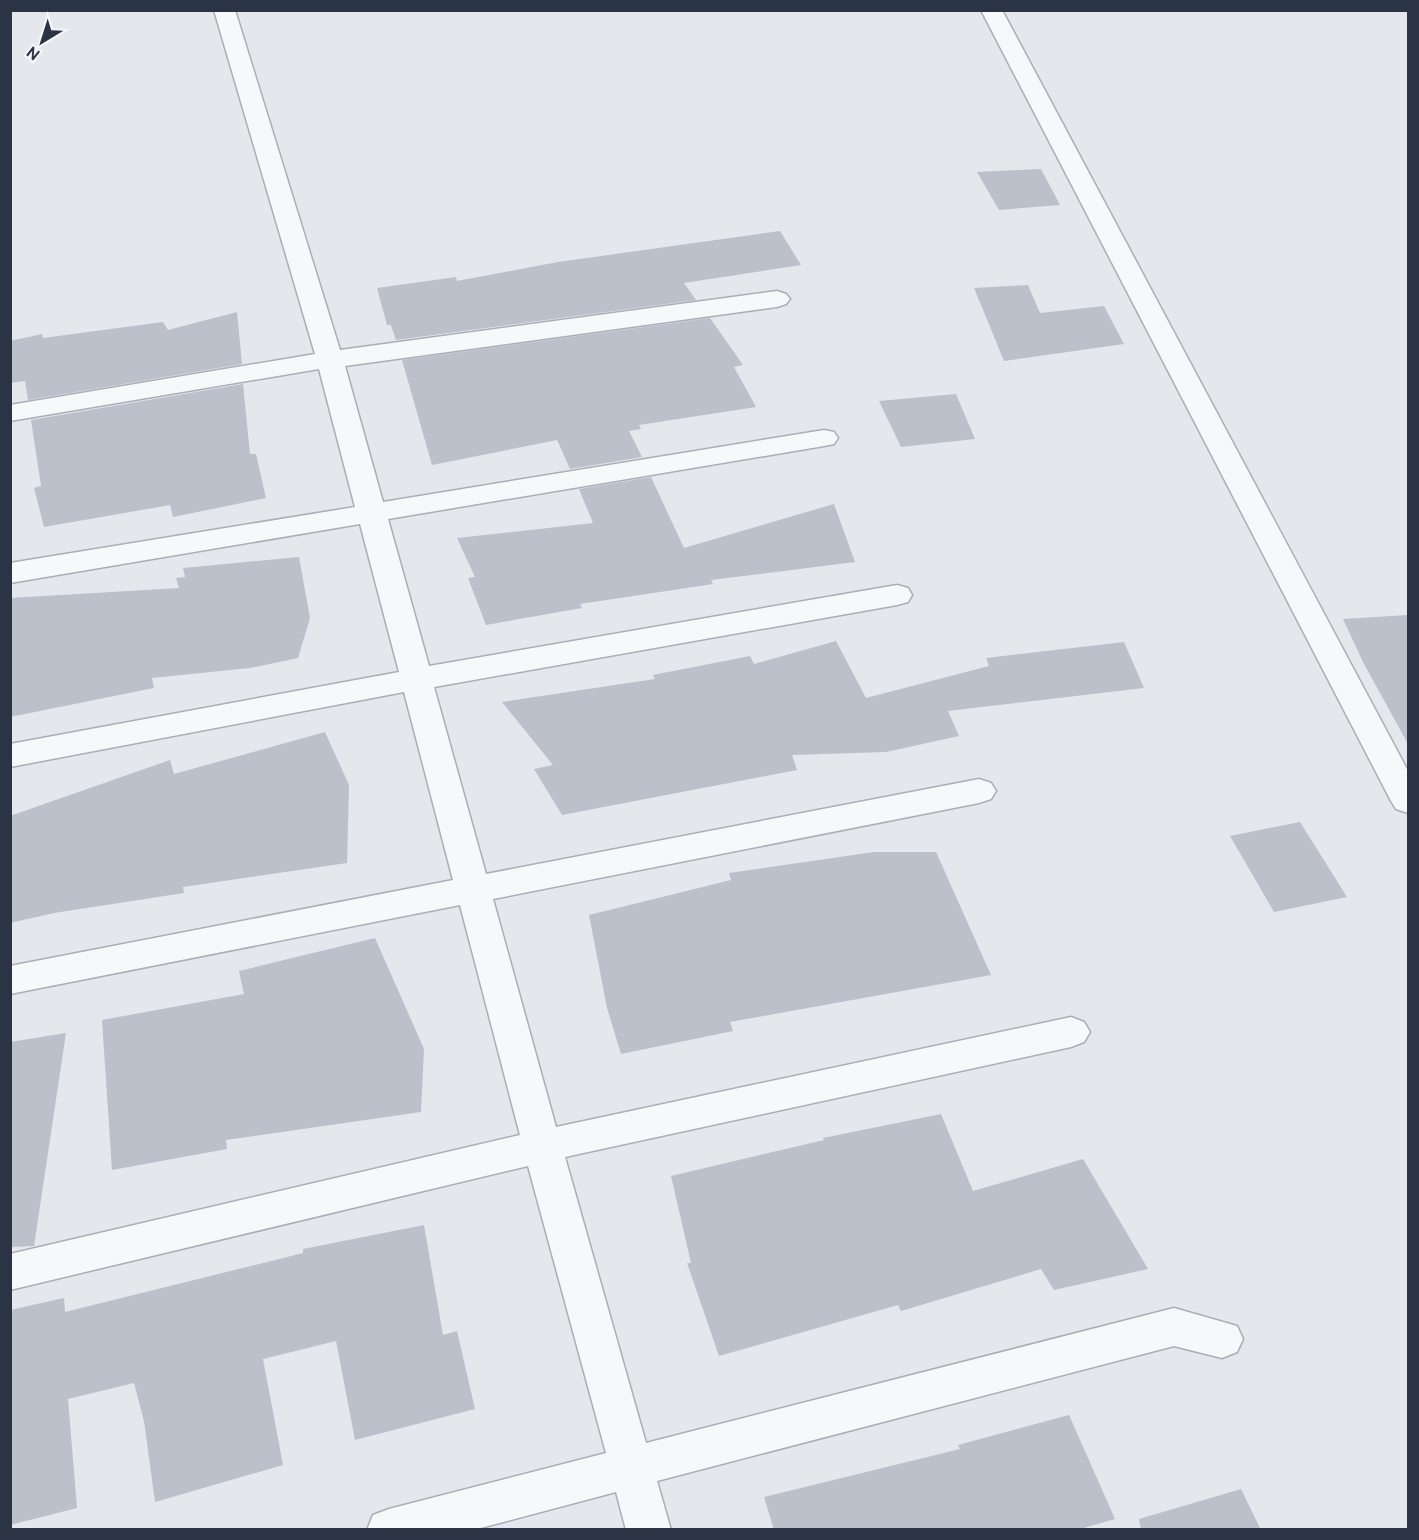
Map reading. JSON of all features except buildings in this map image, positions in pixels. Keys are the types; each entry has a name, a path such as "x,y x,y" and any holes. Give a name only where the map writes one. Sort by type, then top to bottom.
{"street":[{"path":"224,10 373,515 542,1146 634,1466 649,1530"},
{"path":"991,10 1408,801"},
{"path":"10,413 328,360 777,298"},
{"path":"10,573 373,515 824,438"},
{"path":"10,756 417,679 897,595"},
{"path":"10,980 979,791"},
{"path":"10,1272 542,1146 1071,1032"},
{"path":"389,1530 1174,1327 1222,1340"}]}
